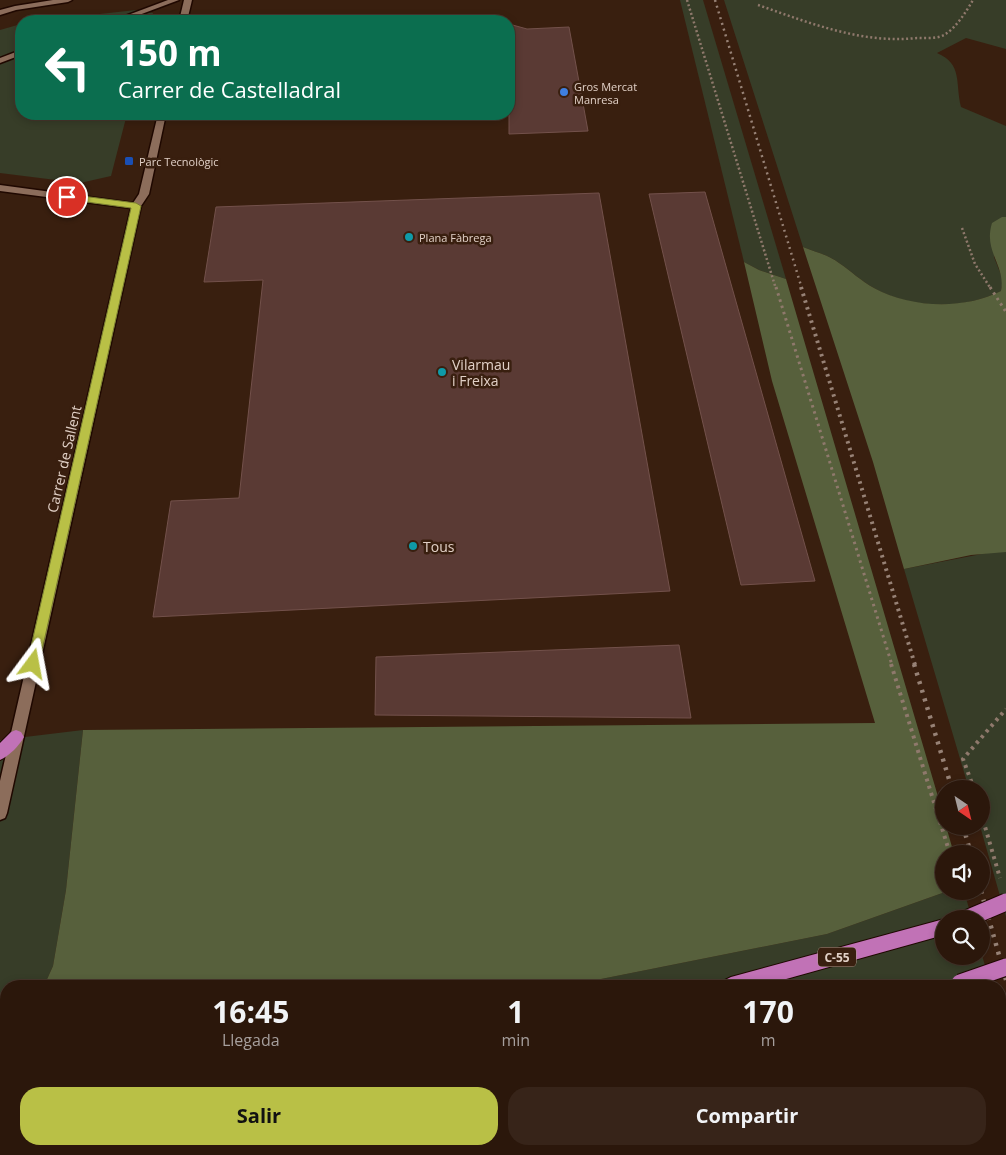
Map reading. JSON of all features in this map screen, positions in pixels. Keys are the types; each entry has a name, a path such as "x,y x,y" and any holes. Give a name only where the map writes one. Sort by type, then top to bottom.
{"highway":[{"path":"0,753 16,737"},
{"path":"987,910 1006,902"},
{"name":"C-55","path":"752,980 935,929"},
{"path":"966,980 1006,966"}],"street":[{"path":"0,13 15,8 68,0"},
{"path":"133,15 174,0"},
{"path":"184,15 188,0"},
{"path":"0,61 15,55"},
{"name":"Carrer de Sallent","path":"0,813 136,206 144,194 161,120"},
{"path":"0,188 136,206"}],"path":[{"path":"687,0 947,845"},
{"path":"758,5 818,27 860,38 900,42 944,34 970,7 973,0"},
{"path":"962,228 975,264 1006,312"},
{"path":"971,780 963,758 1006,710"},
{"path":"987,835 1001,881"}],"green space":[{"path":"680,0 703,0 786,279 759,270 744,262"},
{"path":"724,0 1006,0 1006,49 966,38 937,53 945,57 954,69 961,107 1006,126 1006,217 1002,217 994,257 1003,280 1001,291 970,302 954,304 920,303 904,300 874,288 835,260 803,247"},
{"path":"136,10 153,13 152,15 91,15"},
{"path":"15,26 15,120 125,120 111,176 80,183 0,173 0,30"},
{"path":"1002,217 1006,217 1006,552 971,555 904,569 873,462 803,247 831,258 869,285 888,295 920,303 954,304 986,297 1001,291 1002,282 990,242 990,233 992,223"},
{"path":"744,262 759,270 786,279 935,786 935,835 949,835 951,845 935,845 935,896 827,934 596,980 47,980 53,966 66,890 83,730 875,723 772,381"},
{"path":"992,552 1006,552 1006,917 990,861 990,845 985,845 983,835 990,835 990,780 966,780 904,569"},
{"path":"83,730 66,890 53,966 47,980 0,980 0,740"},
{"path":"935,896 935,900 967,900 969,910 935,910 935,965 985,965 989,980 596,980 827,934"}],"building":[{"path":"515,26 527,29 569,27 588,131 509,134 509,120 515,120"},
{"path":"705,192 815,581 741,585 649,194"},
{"path":"599,193 670,591 153,617 171,501 239,498 263,280 204,282 216,207"},
{"path":"679,645 691,718 375,715 376,657"}],"railway":[{"path":"715,0 802,289"},
{"path":"801,287 915,665"},
{"path":"914,664 949,780"},
{"path":"966,835 968,845"},
{"path":"984,900 1006,980"}],"place":[{"name":"Gros Mercat Manresa","path":"564,92"},
{"name":"Parc Tecnològic","path":"129,161"},
{"name":"Plana Fàbrega","path":"409,237"},
{"name":"Vilarmau i Freixa","path":"442,372"},
{"name":"Tous","path":"413,546"}],"route":[{"path":"33,664 136,206 67,197"}]}
